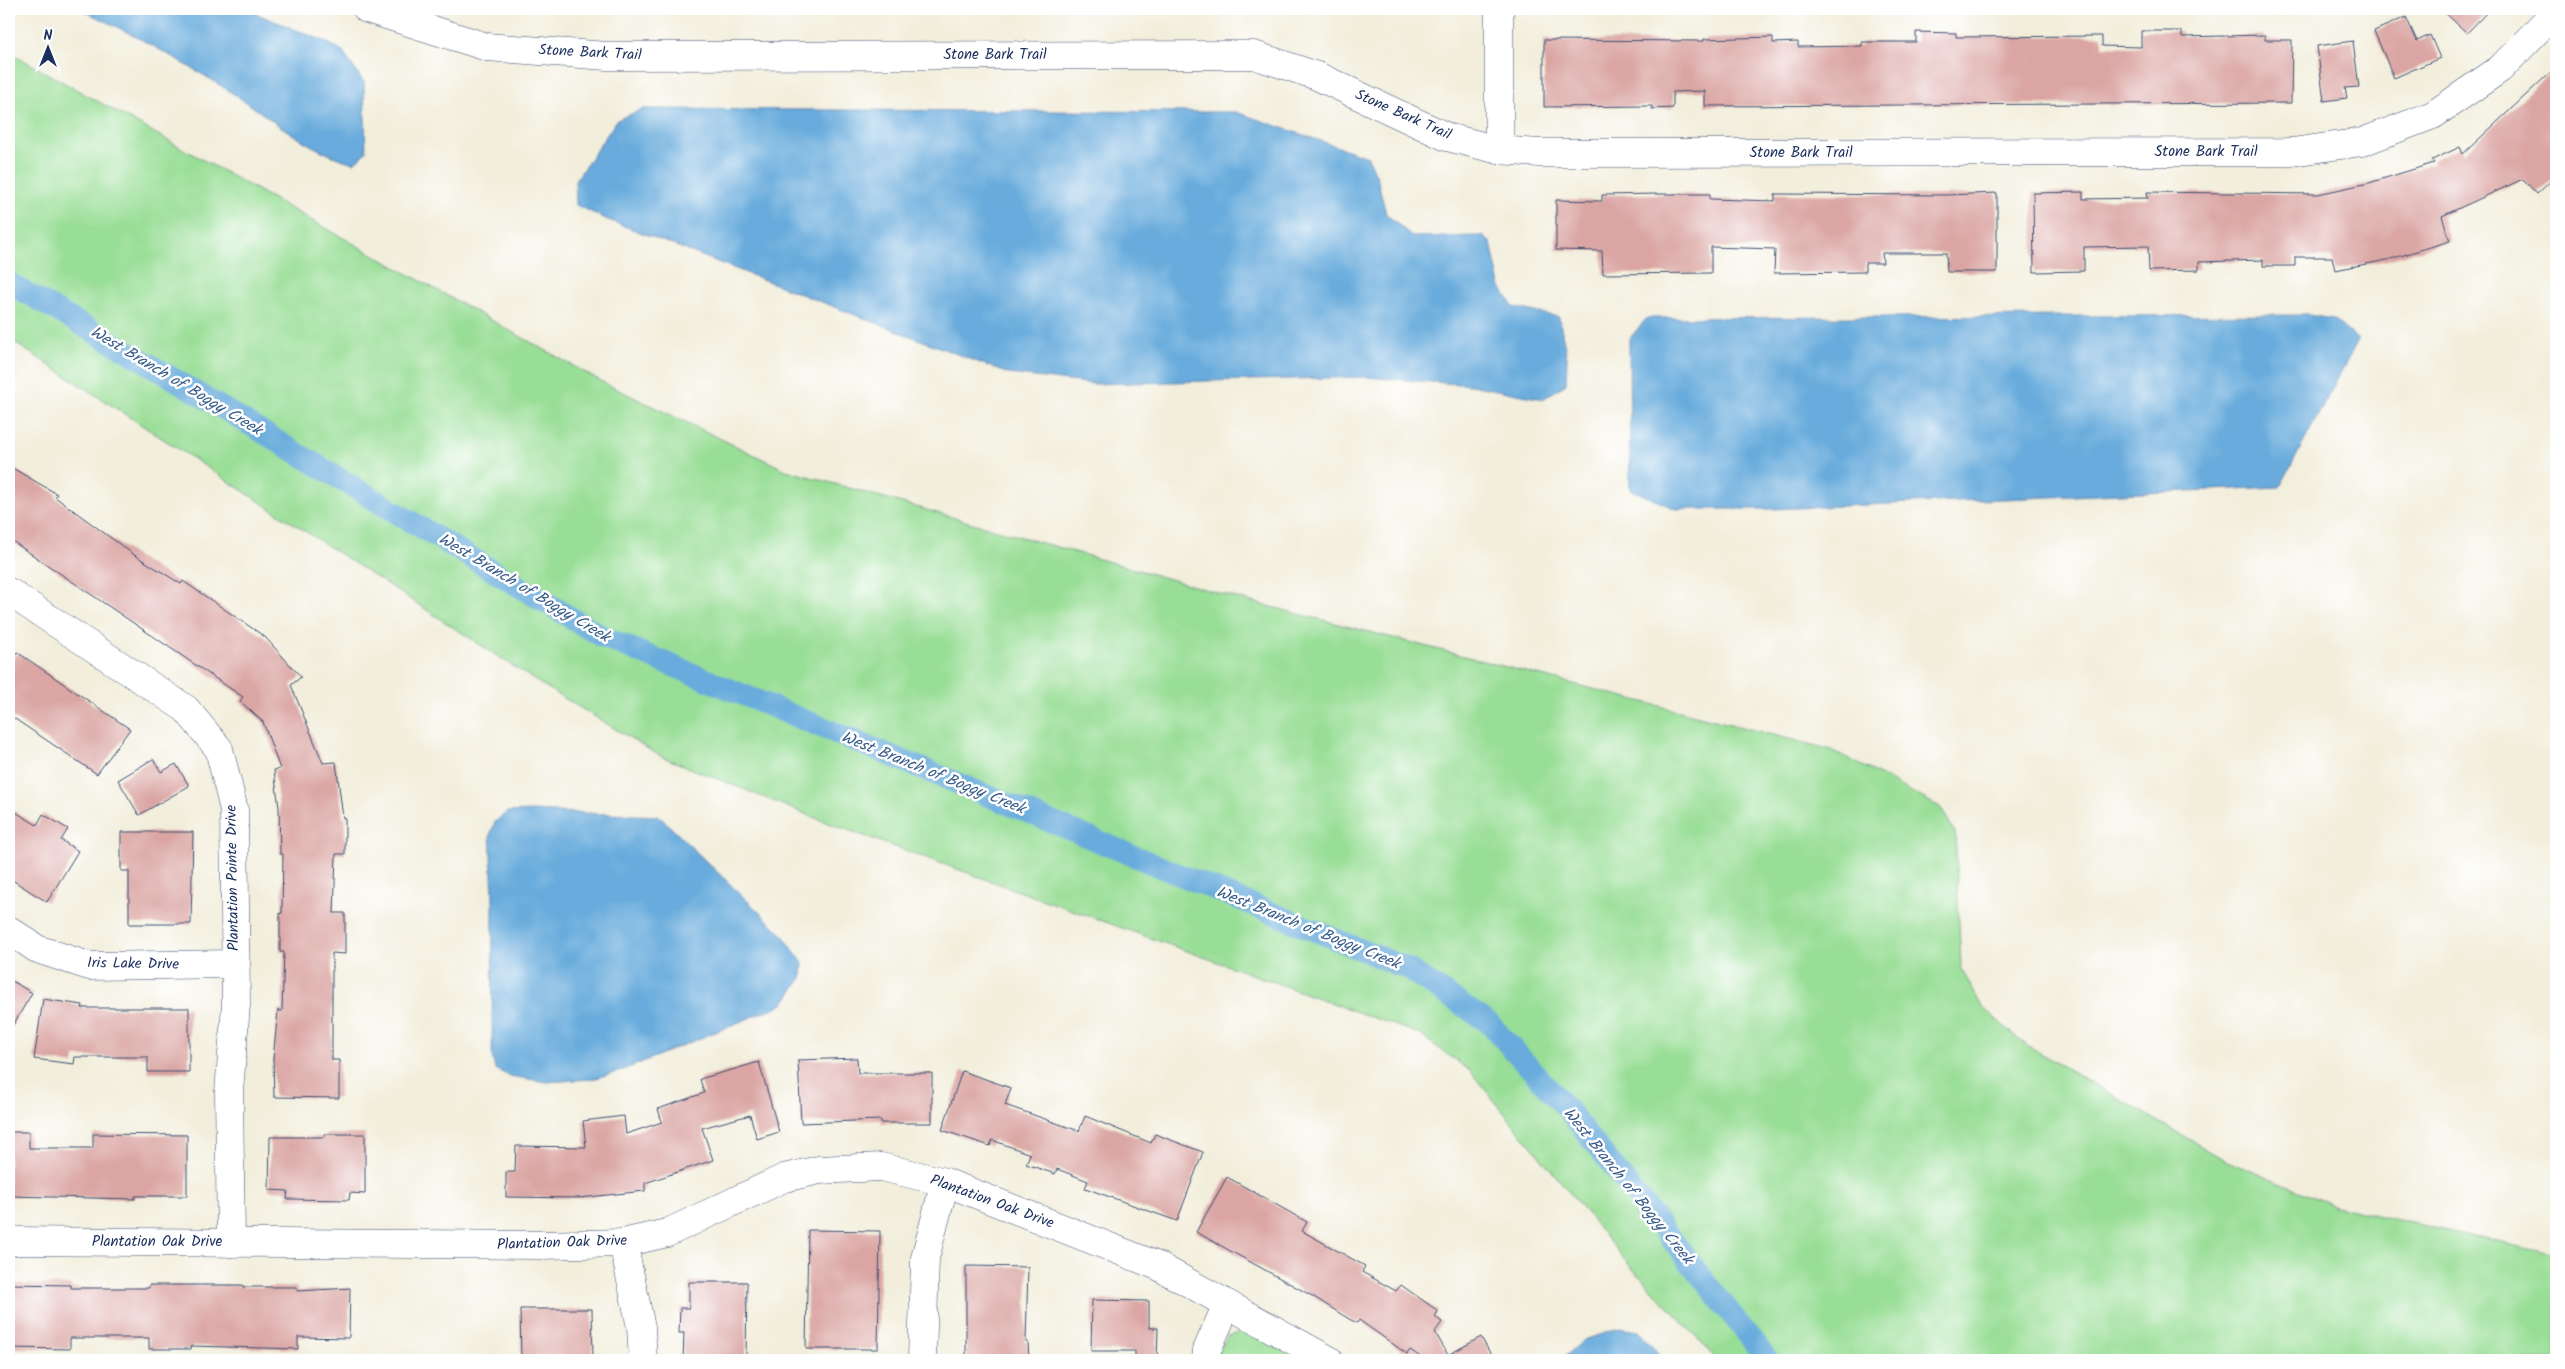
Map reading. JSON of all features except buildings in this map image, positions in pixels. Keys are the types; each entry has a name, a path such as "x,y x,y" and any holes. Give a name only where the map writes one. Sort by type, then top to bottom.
{"street":[{"name":"Stone Bark Trail","path":"366,9 487,47 607,56 1254,55 1317,76 1447,137 1500,150 1539,154 2292,152 2362,142 2433,115 2500,69 2556,11"},
{"path":"1499,9 1500,150"},
{"name":"Plantation Pointe Drive","path":"9,592 186,709 219,749 234,810 236,1005 229,1092 231,1243"},
{"name":"Iris Lake Drive","path":"9,930 38,949 89,966 236,964"},
{"name":"Plantation Oak Drive","path":"9,1241 540,1245 623,1243 667,1233 784,1178 819,1170 881,1167 945,1182 1158,1266 1329,1360"},
{"path":"922,1360 925,1258 945,1182"},
{"path":"623,1243 640,1327 643,1360"},
{"path":"1206,1360 1207,1350 1227,1304"}],"green space":[{"path":"9,52 606,384 786,470 1240,599 1832,750 1940,807 1955,832 1961,968 1982,1007 2026,1045 2225,1160 2335,1206 2556,1255 2556,1360 1718,1360 1629,1265 1469,1070 1419,1034 828,823 660,756 539,683 9,339"},
{"path":"1244,1331 1259,1334 1305,1360 1212,1360 1228,1336"}],"water":[{"path":"79,9 245,9 324,41 341,50 364,82 366,152 354,163 319,150 188,66 134,36"},
{"path":"643,109 1236,112 1368,157 1377,177 1386,214 1413,237 1483,236 1491,243 1500,285 1513,307 1559,317 1567,358 1566,384 1543,399 1471,385 1367,377 1094,384 1009,374 608,220 576,205 575,181 617,120"},
{"path":"2308,315 2333,319 2358,340 2280,487 1774,509 1676,509 1630,489 1629,339 1647,318"},
{"path":"533,811 659,816 782,934 803,963 802,978 783,1004 621,1071 592,1079 547,1082 509,1076 495,1069 492,1056 493,897 490,835 495,822 507,812"},
{"path":"1619,1328 1639,1331 1664,1360 1561,1360 1584,1340"}],"waterway":[{"name":"West Branch of Boggy Creek","path":"9,283 139,358 603,637 1408,969 1489,1023 1568,1110 1768,1360"}]}
